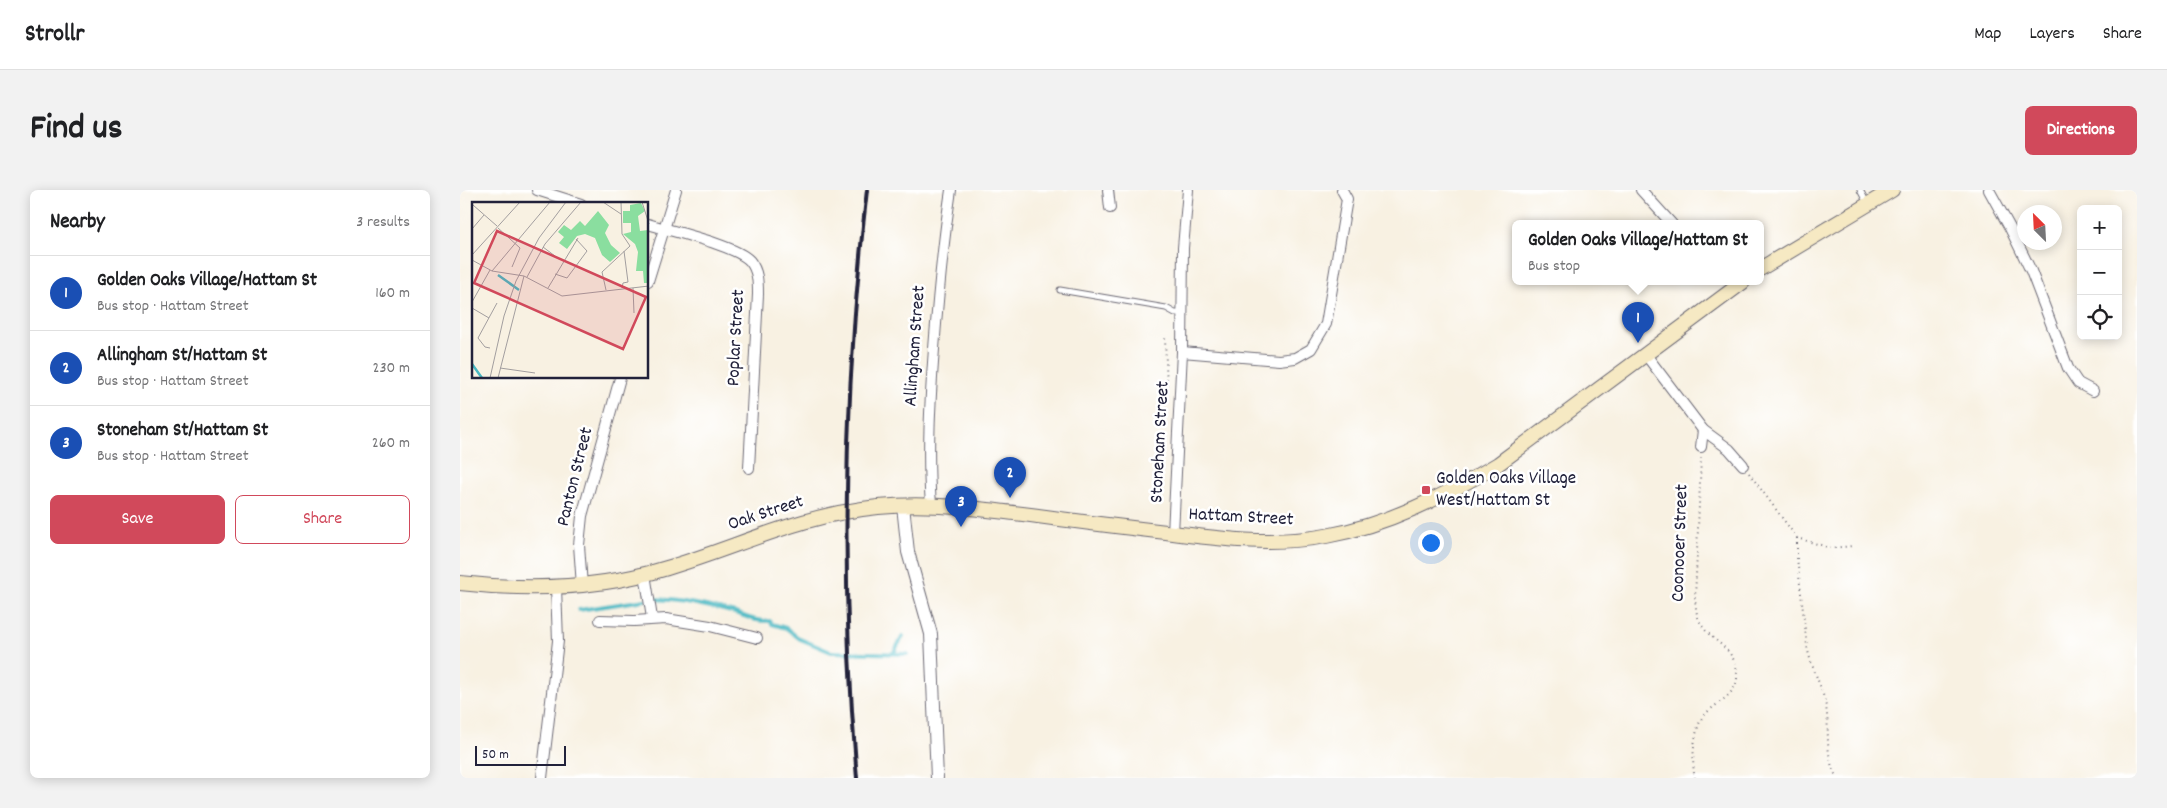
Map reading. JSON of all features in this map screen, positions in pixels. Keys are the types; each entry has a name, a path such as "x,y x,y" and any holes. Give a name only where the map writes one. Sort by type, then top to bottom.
{"main road":[{"path":"1764,268 1892,190"},
{"name":"Hattam Street","path":"903,506 931,505 971,508 1242,540 1303,540 1342,533 1386,519 1433,500 1498,464 1646,355 1728,287"},
{"name":"Oak Street","path":"460,583 511,587 582,586 645,574 813,518 846,511 903,506"}],"street":[{"path":"537,190 575,202"},
{"path":"649,278 676,190"},
{"name":"Allingham Street","path":"931,505 928,446 930,410 939,284 951,190"},
{"path":"1108,190 1110,208"},
{"name":"Stoneham Street","path":"1173,533 1182,352 1183,248 1188,190"},
{"path":"1641,190 1668,220"},
{"path":"1989,190 2014,233 2031,271 2068,368 2078,383 2093,391"},
{"path":"1182,352 1278,360 1295,358 1311,349 1326,324 1344,194"},
{"name":"Poplar Street","path":"649,224 740,253 748,259 757,275 758,294 749,468"},
{"path":"1646,355 1703,430 1729,449 1743,465"},
{"name":"Panton Street","path":"582,586 579,545 582,516 620,379"},
{"path":"1701,447 1703,430"},
{"path":"903,506 908,552 931,634 937,778"},
{"path":"645,574 652,618"},
{"path":"542,778 558,641 556,587"},
{"path":"600,620 634,621 652,618 666,619 710,626 757,638"}],"lane":[{"path":"1860,190 1868,204"},
{"path":"1060,290 1166,308 1175,313 1183,313"}],"path":[{"path":"1163,393 1167,388 1165,338"},
{"name":"Coonooer Street","path":"1695,778 1693,762 1700,723 1712,708 1730,694 1737,679 1732,655 1706,630 1696,613 1701,447"},
{"path":"1743,465 1797,538 1797,558 1808,652 1824,698 1828,753 1837,778"},
{"path":"1797,538 1831,548 1853,546"}],"waterway":[{"path":"653,599 694,604 735,613 756,620 770,621 772,624 786,628 800,639 831,652 907,654"},
{"path":"579,610 645,600"},
{"path":"894,652 903,636"}],"railway":[{"path":"857,778 848,631 847,484 853,337 867,190"}],"place":[{"name":"Golden Oaks Village/Hattam St","path":"1638,343"},
{"name":"Golden Oaks Village West/Hattam St","path":"1426,490"},
{"name":"Allingham St/Hattam St","path":"1010,498"},
{"name":"Stoneham St/Hattam St","path":"961,527"}]}
